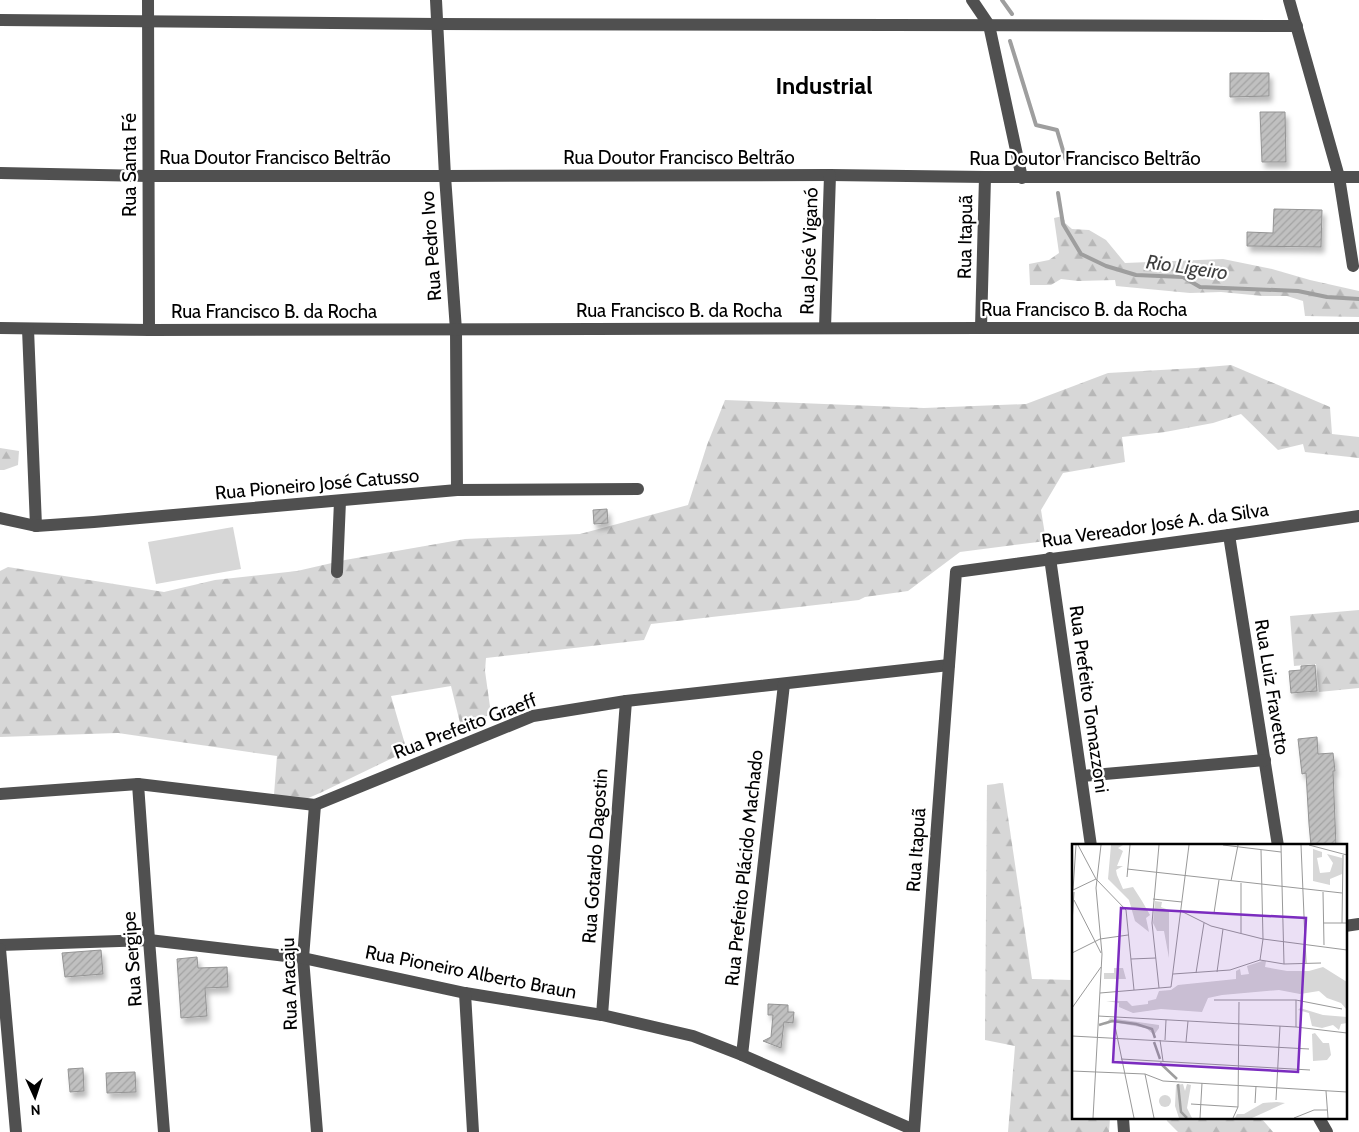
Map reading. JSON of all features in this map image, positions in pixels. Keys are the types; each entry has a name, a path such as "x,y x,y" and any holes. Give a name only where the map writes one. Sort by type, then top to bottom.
{"street":[{"name":"Rua Santa Fé","path":"148,0 149,330"},
{"name":"Rua Pedro Ivo","path":"436,0 445,176 456,330 457,490"},
{"path":"972,0 989,25 1022,178"},
{"path":"1289,0 1339,177 1353,266"},
{"path":"0,20 437,24 1297,26"},
{"name":"Rua Doutor Francisco Beltrão","path":"0,173 148,176 830,175 985,178 1359,177"},
{"name":"Rua José Viganó","path":"825,328 830,175"},
{"name":"Rua Itapuã","path":"981,328 985,178"},
{"name":"Rua Francisco B. da Rocha","path":"0,328 456,330 1359,328"},
{"path":"28,329 36,526"},
{"name":"Rua Pioneiro José Catusso","path":"0,518 36,526 457,490 638,489"},
{"path":"337,572 340,501"},
{"name":"Rua Vereador José A. da Silva","path":"956,572 1359,516"},
{"name":"Rua Luiz Fravetto","path":"1229,535 1278,844"},
{"name":"Rua Prefeito Tomazzoni","path":"1050,558 1091,844"},
{"name":"Rua Itapuã","path":"914,1131 956,572"},
{"name":"Rua Prefeito Graeff","path":"0,794 138,784 315,805 533,716 626,700 949,666"},
{"name":"Rua Prefeito Plácido Machado","path":"742,1056 784,684"},
{"name":"Rua Gotardo Dagostin","path":"602,1015 626,700"},
{"path":"1082,776 1265,760"},
{"name":"Rua Sergipe","path":"138,784 148,940 164,1132"},
{"name":"Rua Aracaju","path":"315,805 303,958 317,1132"},
{"path":"1346,926 1359,924"},
{"name":"Rua Pioneiro Alberto Braun","path":"0,945 148,940 303,958 465,993 602,1015 693,1036 914,1131"},
{"path":"0,949 16,1132"},
{"path":"465,993 473,1132"},
{"path":"1320,1120 1327,1132"}],"green space":[{"path":"1063,216 1065,223 1072,229 1089,230 1106,240 1125,263 1223,259 1359,291 1359,317 1305,316 1303,301 1287,296 1221,292 1190,293 1116,286 1115,280 1078,281 1061,279 1051,285 1030,285 1029,264 1049,260 1059,253 1054,218"},
{"path":"1231,365 1330,407 1332,434 1359,437 1359,458 1305,452 1303,444 1278,450 1241,414 1213,423 1165,432 1122,437 1125,462 1063,473 1041,510 1046,541 960,552 908,591 865,597 859,600 651,624 644,640 486,658 485,671 491,714 461,727 451,686 391,696 407,751 306,799 274,795 277,756 118,733 0,737 0,571 8,567 164,592 215,580 297,571 345,560 465,539 580,534 688,505 707,445 725,400 924,408 1026,404 1108,373"},
{"path":"0,448 19,451 18,465 0,470"},
{"path":"233,527 241,569 156,584 148,542"},
{"path":"1359,610 1359,688 1319,692 1316,664 1294,666 1290,616"},
{"path":"1003,783 1032,979 1072,980 1072,1120 1110,1120 1109,1132 1008,1132 1015,1046 985,1040 987,785"},
{"path":"1263,1120 1273,1132 1178,1132 1167,1121"}],"building":[{"path":"1230,73 1269,73 1269,96 1230,97"},
{"path":"1260,112 1285,112 1286,162 1262,162"},
{"path":"1274,209 1322,210 1321,247 1247,246 1247,232 1273,233"},
{"path":"607,509 608,523 594,524 593,510"},
{"path":"1315,665 1317,691 1291,693 1289,671 1301,670 1301,666"},
{"path":"1317,737 1318,754 1333,753 1336,844 1311,844 1306,773 1302,774 1298,739"},
{"path":"101,950 103,974 65,977 62,953"},
{"path":"197,957 198,968 227,967 228,987 205,988 207,1016 181,1018 177,959"},
{"path":"768,1004 788,1005 788,1012 794,1012 793,1023 784,1022 781,1048 763,1041 771,1037 773,1015 768,1015"},
{"path":"83,1068 84,1091 70,1092 68,1069"},
{"path":"135,1072 136,1092 107,1093 106,1073"}],"waterway":[{"path":"1002,0 1012,14"},
{"name":"Rio Ligeiro","path":"1010,41 1036,125 1057,130 1067,164"},
{"name":"Rio Ligeiro","path":"1058,193 1063,224 1081,254 1106,266 1136,275 1183,277 1200,287 1298,291 1327,297 1359,299"}],"district":[{"name":"Industrial","path":"824,85"}]}
